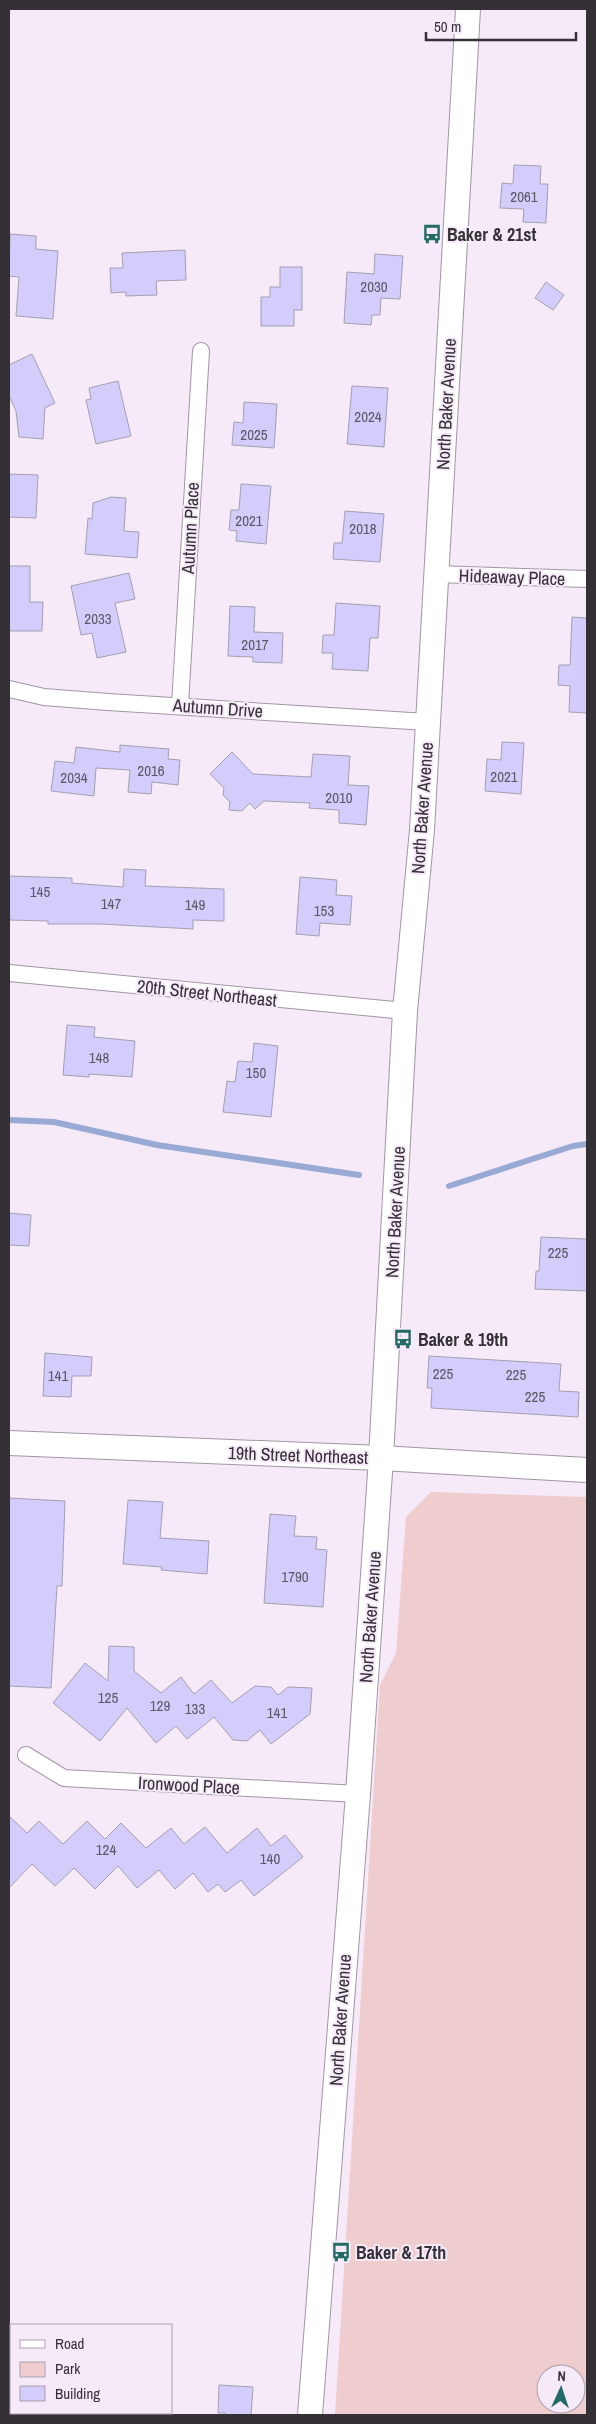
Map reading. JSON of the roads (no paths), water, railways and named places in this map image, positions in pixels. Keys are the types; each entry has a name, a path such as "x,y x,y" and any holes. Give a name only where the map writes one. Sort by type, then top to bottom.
{"main road":[{"name":"North Baker Avenue","path":"310,2415 358,1794 381,1458 405,1011 422,830 468,9"},
{"name":"19th Street Northeast","path":"9,1443 381,1458 587,1470"}],"street":[{"name":"Autumn Place","path":"180,705 201,351"},
{"name":"Hideaway Place","path":"436,574 587,579"},
{"name":"Autumn Drive","path":"9,690 44,697 427,722"},
{"name":"20th Street Northeast","path":"9,973 405,1011"},
{"name":"Ironwood Place","path":"26,1755 64,1778 358,1794"}],"waterway":[{"path":"9,1120 54,1122 157,1145 359,1175"},
{"path":"449,1186 573,1146 587,1144"}],"place":[{"name":"Baker & 21st","path":"432,234"},
{"name":"Baker & 19th","path":"403,1339"},
{"name":"Baker & 17th","path":"341,2252"}]}
